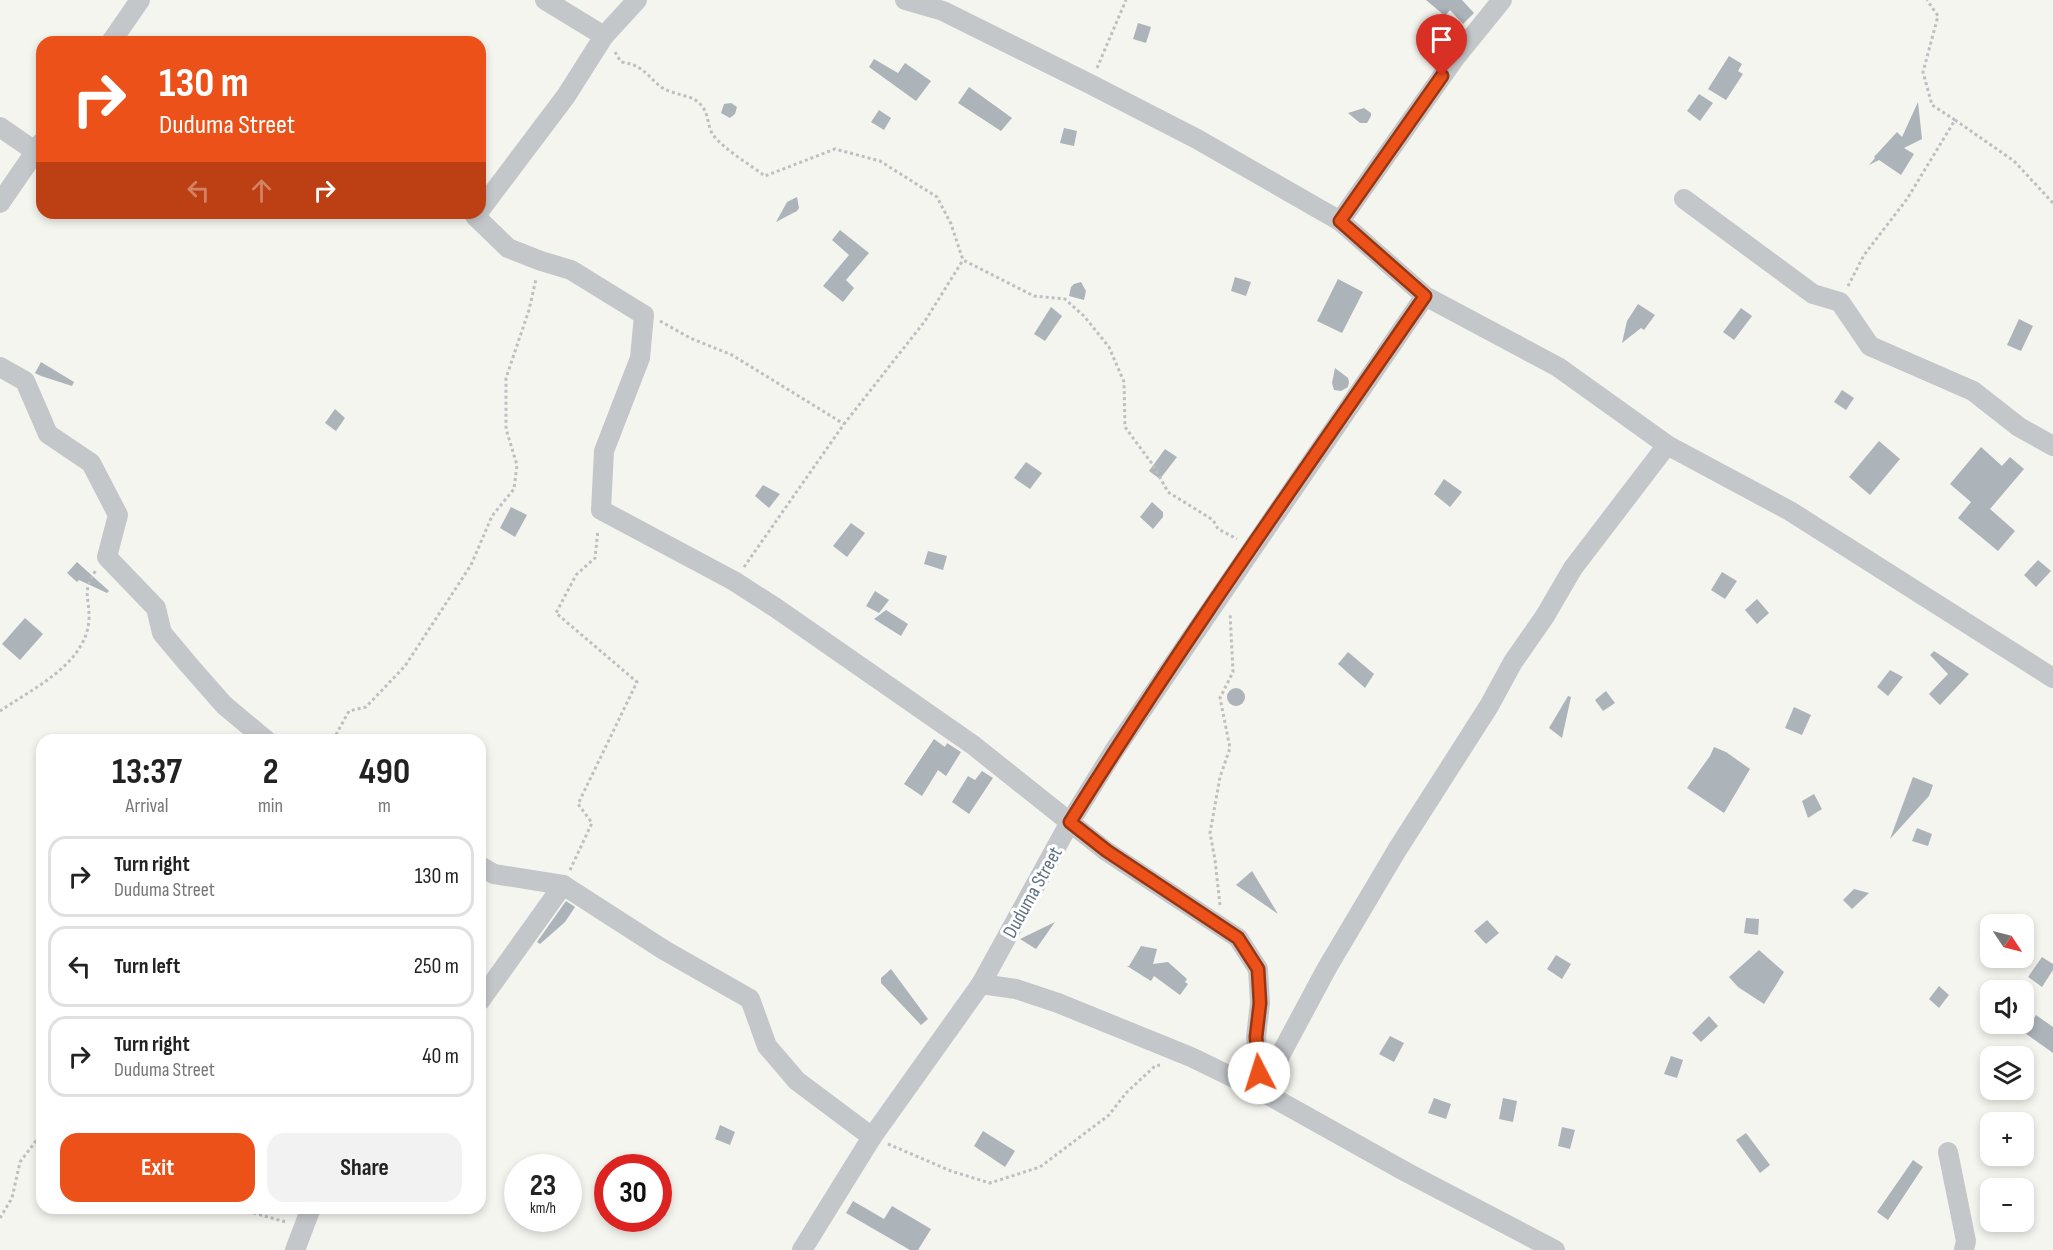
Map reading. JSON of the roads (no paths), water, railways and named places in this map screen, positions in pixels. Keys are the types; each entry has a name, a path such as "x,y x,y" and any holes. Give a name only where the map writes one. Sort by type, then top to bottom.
{"street":[{"path":"115,36 140,0"},
{"path":"545,0 604,36"},
{"path":"486,200 567,96 604,36 637,0"},
{"path":"905,0 943,11 1090,84 1197,139 1340,221 1425,296 1558,367 1667,445 1790,512 2053,678"},
{"path":"1340,221 1455,58 1502,0"},
{"path":"0,127 36,148"},
{"path":"0,203 36,155"},
{"path":"1684,199 1813,294 1840,302 1870,346 1973,391 2019,427 2053,446"},
{"path":"481,219 508,249 571,270 644,315 640,358 604,451 601,510 734,581 973,745 1107,851 1238,938 1258,969 1260,1003 1256,1037 1261,1091"},
{"name":"Duduma Street","path":"802,1250 872,1137 981,984 1070,822 1114,751 1425,296"},
{"path":"0,367 25,381 48,434 91,463 118,515 107,557 156,608 162,633 188,664 224,705 259,734"},
{"path":"1261,1091 1326,969 1397,850 1489,706 1513,662 1545,616 1574,568 1667,445"},
{"path":"486,869 494,874 563,885 664,950 750,999 767,1047 797,1081 872,1137"},
{"path":"486,993 563,885"},
{"path":"981,984 1016,990 1058,1003 1191,1058 1261,1091 1396,1167 1555,1250"},
{"path":"1948,1152 1966,1240 1964,1250"},
{"path":"295,1250 309,1214"}]}
